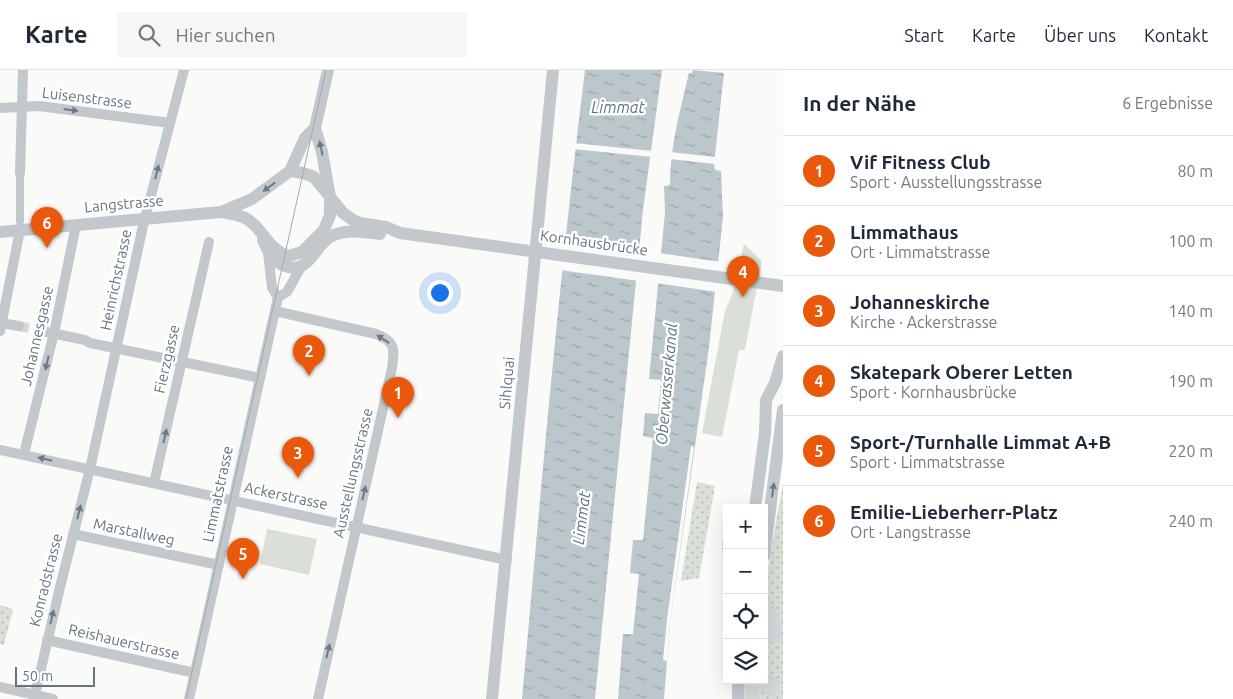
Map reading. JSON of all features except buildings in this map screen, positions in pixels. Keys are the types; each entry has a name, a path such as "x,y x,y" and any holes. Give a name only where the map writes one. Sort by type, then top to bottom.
{"street":[{"path":"19,326 1,326 20,226 23,70"},
{"name":"Heinrichstrasse","path":"90,469 145,219 184,70"},
{"path":"221,212 242,217 251,222 275,248 290,256 300,254 324,230 330,215 330,198 316,128 328,70"},
{"name":"Sihlquai","path":"492,699 507,560 553,70"},
{"name":"Luisenstrasse","path":"0,108 39,106 170,123"},
{"path":"221,212 252,199 290,171 305,138 316,128"},
{"path":"290,171 304,173 314,178 343,213 353,220 400,233"},
{"name":"Langstrasse","path":"0,232 20,226 76,225 221,212"},
{"name":"Johannesgasse","path":"24,454 54,334 76,225"},
{"path":"268,252 272,288 278,297 287,292 301,267 329,238 349,231 388,235 400,233"},
{"path":"260,233 268,252 274,260 283,266 293,269 301,267"},
{"name":"Kornhausbrücke","path":"400,233 783,286"},
{"name":"Fierzgasse","path":"154,483 209,242"},
{"name":"Limmatstrasse","path":"189,699 278,297"},
{"name":"Ausstellungsstrasse","path":"275,311 376,334 390,342 394,351 392,368 318,699"},
{"path":"42,331 260,378"},
{"path":"756,504 765,433 766,400 775,383 783,356"},
{"path":"775,383 775,401 778,414 783,417"},
{"path":"765,433 783,417"},
{"path":"765,549 783,417"},
{"name":"Ackerstrasse","path":"0,450 507,560"},
{"name":"Konradstrasse","path":"34,697 90,469"},
{"name":"Marstallweg","path":"73,534 219,565"},
{"name":"Reishauerstrasse","path":"47,640 195,673"},
{"path":"738,684 738,699"},
{"path":"0,687 34,697 53,699"}],"green space":[{"path":"744,244 762,261 745,350 739,350 722,437 702,433 725,311 732,295"},
{"path":"697,482 715,486 699,578 681,581"},
{"path":"783,483 783,699 738,699 738,684 768,684 769,562"},
{"path":"267,529 317,539 309,575 260,564"},
{"path":"0,605 13,609 4,645 0,644"}],"water":[{"name":"Limmat","path":"585,70 662,70 643,210 595,699 522,699 543,463"},
{"name":"Limmat","path":"693,70 724,73 714,164 715,170 721,171 723,217 709,347 670,623 664,699 618,699 623,634 633,634 639,574 630,573 633,540 643,540 653,438 643,436 645,413 658,414 661,380 649,379 665,212 664,186 670,185 676,129 689,73 692,73"}],"pier":[{"path":"574,143 653,151 652,157 573,149"},
{"path":"670,152 715,157 715,164 670,159"},
{"path":"563,240 642,251 639,281 560,270"},
{"path":"659,253 721,262 717,292 656,283"},
{"path":"691,446 694,447 670,623 667,661 663,660 667,619"}],"tunnel":[{"path":"19,326 42,331"},
{"path":"768,614 774,622 783,627"},
{"path":"768,634 783,632"},
{"path":"752,684 752,699"},
{"path":"768,684 783,693"}],"tram line":[{"path":"186,699 326,70"}],"place":[{"name":"Emilie-Lieberherr-Platz","path":"47,248"},
{"name":"Skatepark Oberer Letten","path":"743,297"},
{"name":"Limmathaus","path":"309,376"},
{"name":"Vif Fitness Club","path":"398,418"},
{"name":"Johanneskirche","path":"298,478"},
{"name":"Sport-/Turnhalle Limmat A+B","path":"243,579"}],"water label":[{"name":"Oberwasserkanal","path":"666,384"}]}
